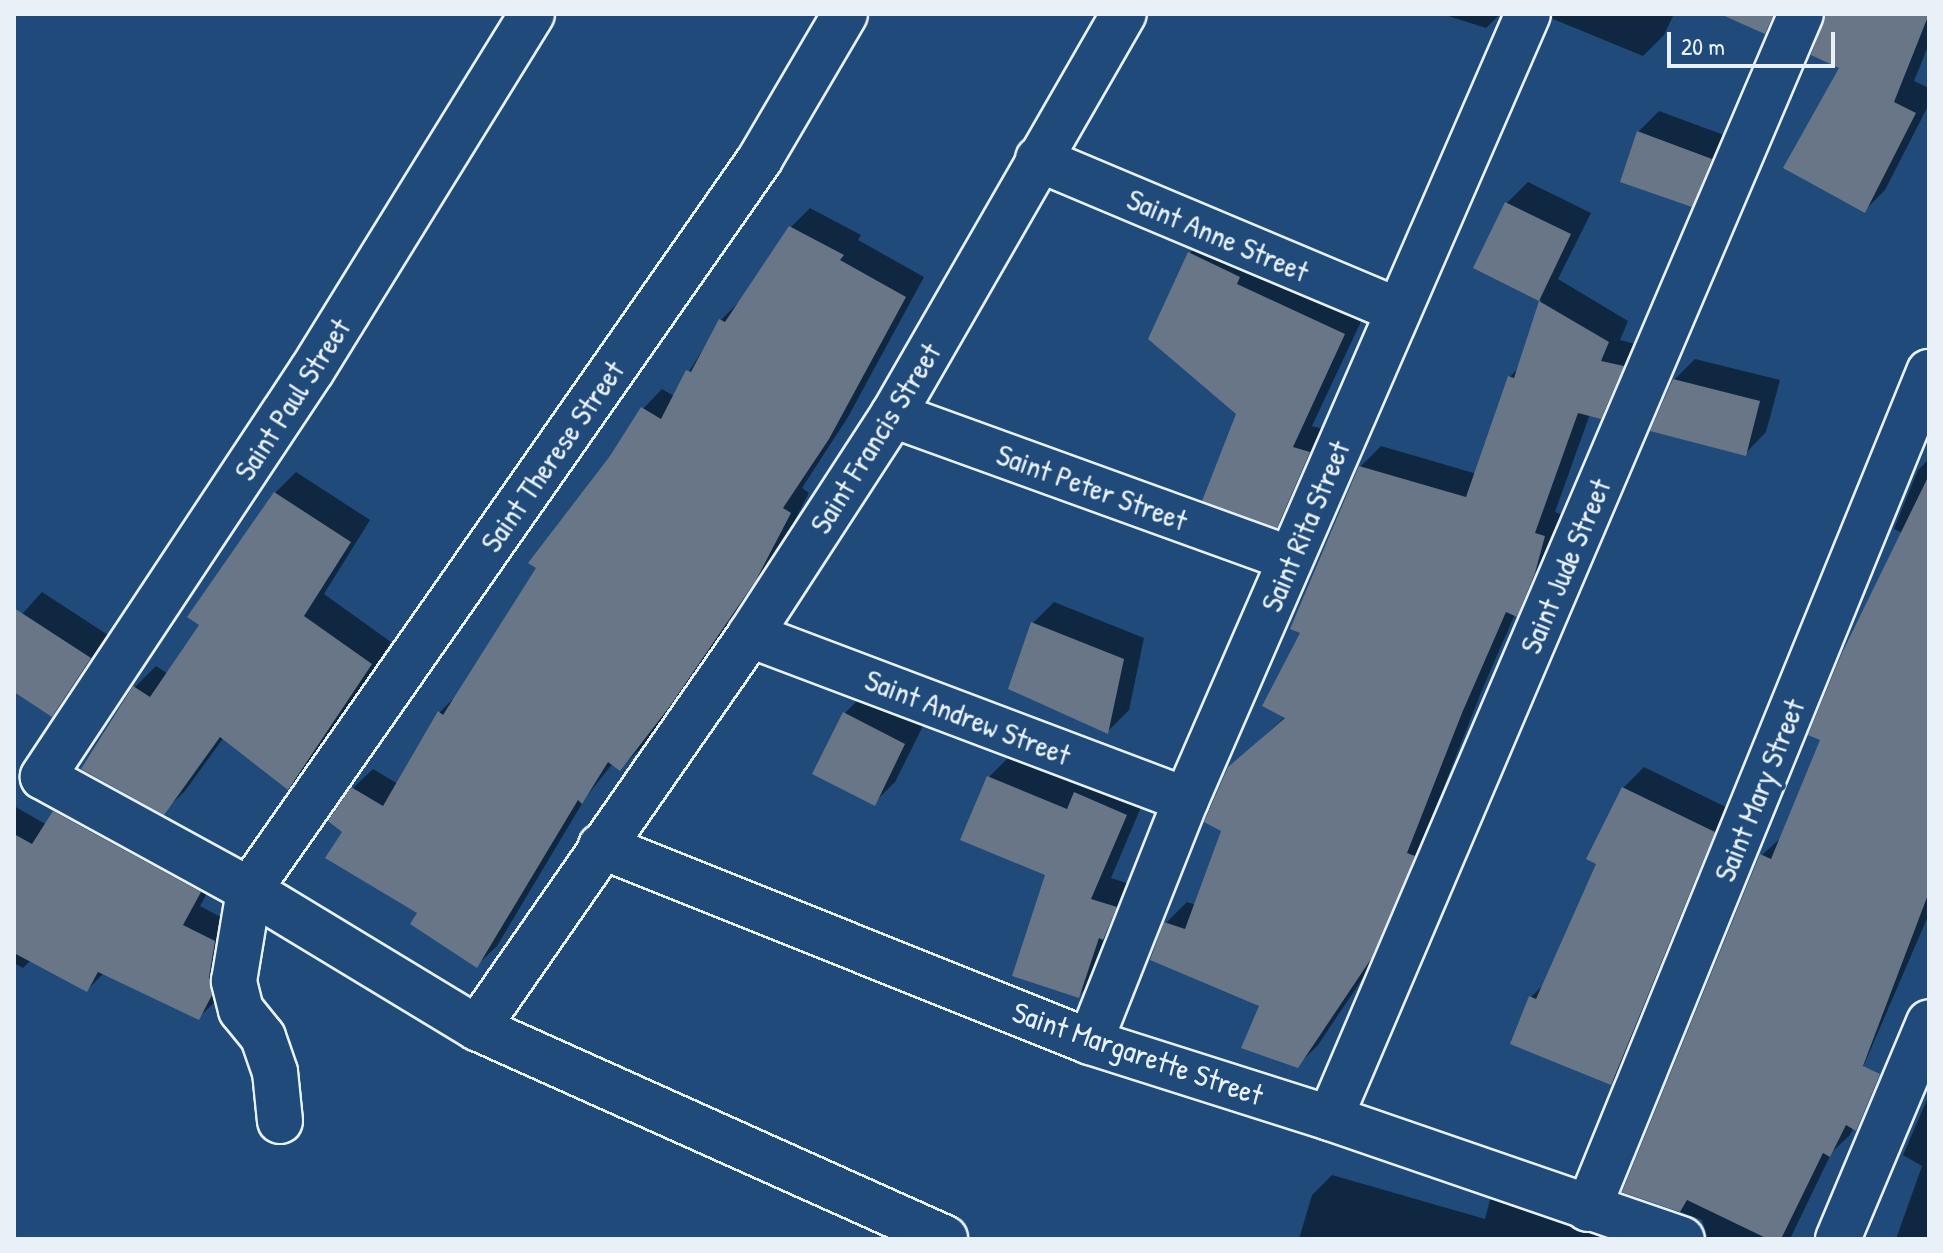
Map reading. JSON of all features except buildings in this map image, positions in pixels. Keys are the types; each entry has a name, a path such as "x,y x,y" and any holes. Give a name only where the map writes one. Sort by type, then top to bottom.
{"street":[{"name":"Saint Paul Street","path":"249,890 43,777 312,370 532,14"},
{"name":"Saint Therese Street","path":"249,890 760,159 845,14"},
{"name":"Saint Francis Street","path":"477,1028 750,635 893,415 1124,14"},
{"name":"Saint Rita Street","path":"1090,1042 1186,800 1528,14"},
{"name":"Saint Jude Street","path":"1330,1118 1801,14"},
{"name":"Saint Anne Street","path":"1038,159 1398,310"},
{"name":"Saint Mary Street","path":"1588,1209 1929,372"},
{"name":"Saint Peter Street","path":"893,415 1290,559"},
{"name":"Saint Andrew Street","path":"750,635 1186,800"},
{"name":"Saint Margarette Street","path":"601,846 1090,1042 1330,1118 1682,1239"},
{"path":"280,1121 275,1072 263,1037 241,1010 234,981 249,890 477,1028 945,1238"},
{"path":"1838,1239 1929,1022"}]}
